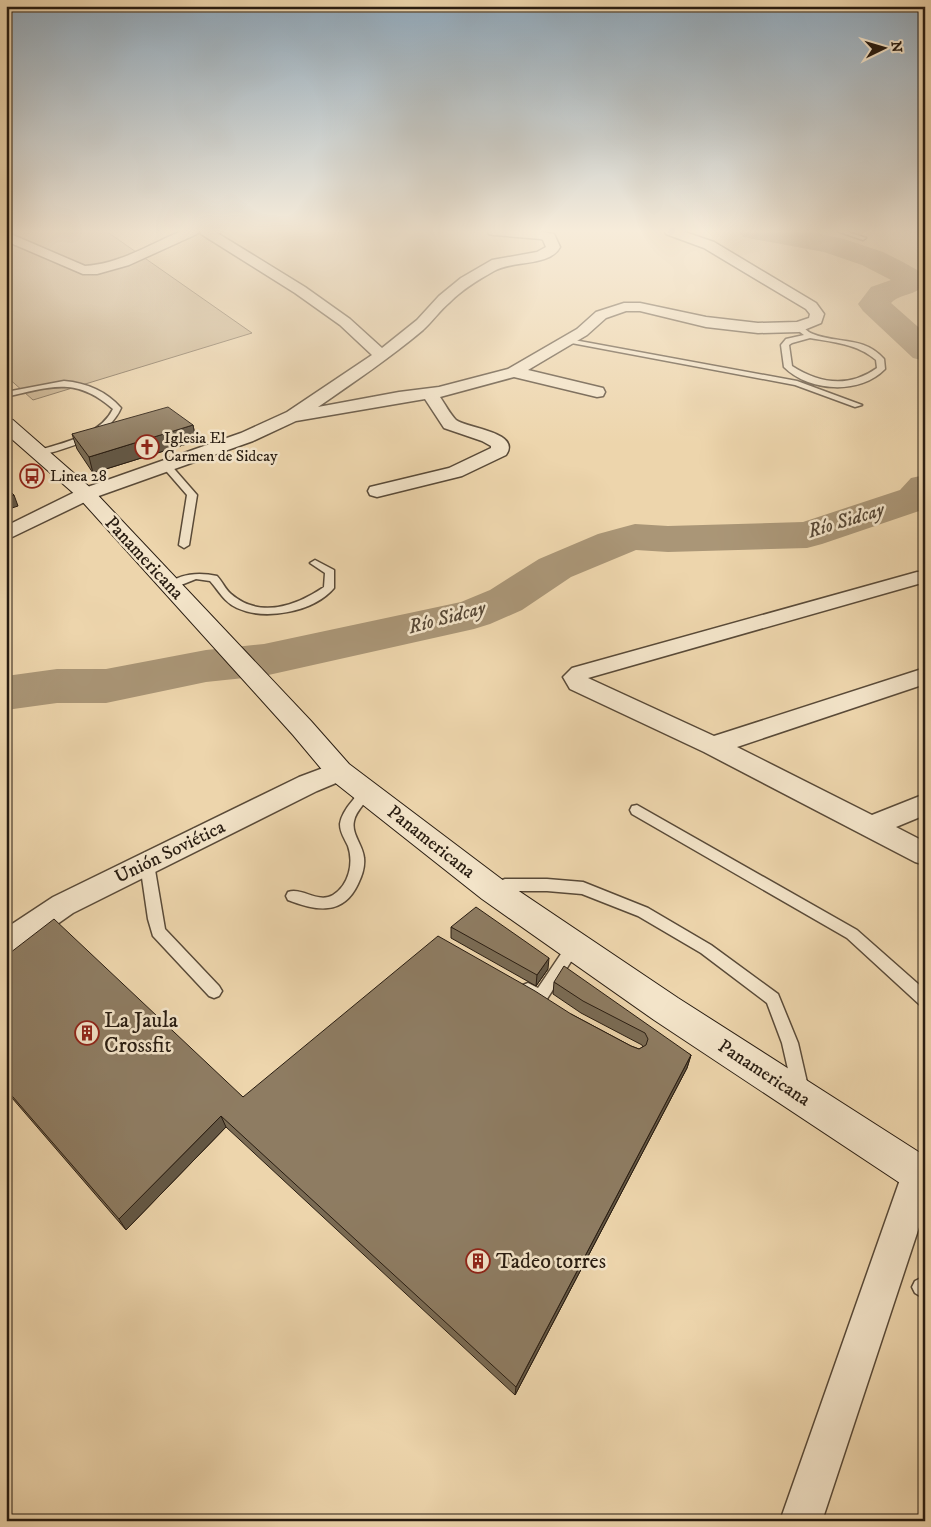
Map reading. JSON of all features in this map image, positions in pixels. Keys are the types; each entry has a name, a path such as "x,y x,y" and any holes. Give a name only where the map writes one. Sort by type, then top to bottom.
{"main road":[{"name":"Panamericana","path":"6,424 86,494 302,728 339,771 493,890 666,1009 803,1098 923,1169"}],"street":[{"path":"317,302 345,322 382,356"},
{"path":"6,534 86,494 247,437 290,417 382,356 422,324 441,302"},
{"path":"290,417 368,402 429,393 514,372 582,332 601,315 624,307 640,307 731,326 805,331 816,320 816,314 811,306 805,302"},
{"path":"514,372 597,392"},
{"path":"377,491 455,472 500,451 500,444 488,437 450,424 429,393"},
{"path":"925,578 917,578 861,593 580,672 575,677 578,683 713,746 925,854"},
{"path":"713,746 925,676"},
{"name":"Unión Soviética","path":"6,944 63,906 308,784 339,771"},
{"path":"872,826 925,804"},
{"path":"801,1521 923,1169"}],"lane":[{"path":"805,331 870,350 880,359 881,369 872,377 856,384 833,384 804,377 788,367 785,345 805,331"},
{"path":"566,340 798,382 858,405"},
{"path":"6,395 69,383 89,388 108,399 117,408 115,416 106,425 71,443 39,453"},
{"path":"166,466 192,495 184,545"},
{"path":"171,586 195,576 214,578 227,596 247,608 266,612 301,606 317,598 329,588 330,572 315,563"},
{"path":"293,896 304,902 326,904 343,897 351,886 358,870 357,852 348,833 347,821 366,792"},
{"path":"637,810 852,934 925,1000"},
{"path":"147,864 158,932 214,991"},
{"path":"493,890 505,885 547,885 583,888 643,912 706,949 773,998 790,1043 803,1098"},
{"path":"540,997 574,946"},
{"path":"516,983 556,1008"}],"shaded area":[{"path":"6,302 208,302 252,333 33,400 6,376"}],"building":[{"path":"168,407 193,425 89,457 72,434"},
{"path":"6,487 14,495 6,498"},
{"path":"476,907 549,958 537,975 451,927"},
{"name":"Tadeo torres","path":"54,919 243,1097 438,936 535,991 571,1014 631,1046 639,1049 646,1045 648,1039 645,1033 583,1001 554,982 564,966 691,1055 516,1387 221,1116 119,1219 6,1089 6,956"}],"waterway":[{"name":"Río Sidcay","path":"875,302 874,304 925,351"},
{"name":"Río Sidcay","path":"6,693 57,686 106,686 206,666 264,660 474,614 506,600 555,568 613,543 635,537 668,539 807,535 914,499 925,487"}],"place":[{"name":"Iglesia El Carmen de Sidcay","path":"147,447"},
{"name":"Linea 28","path":"32,476"},
{"name":"La Jaula Crossfit","path":"87,1033"},
{"name":"Tadeo torres","path":"478,1261"}]}
